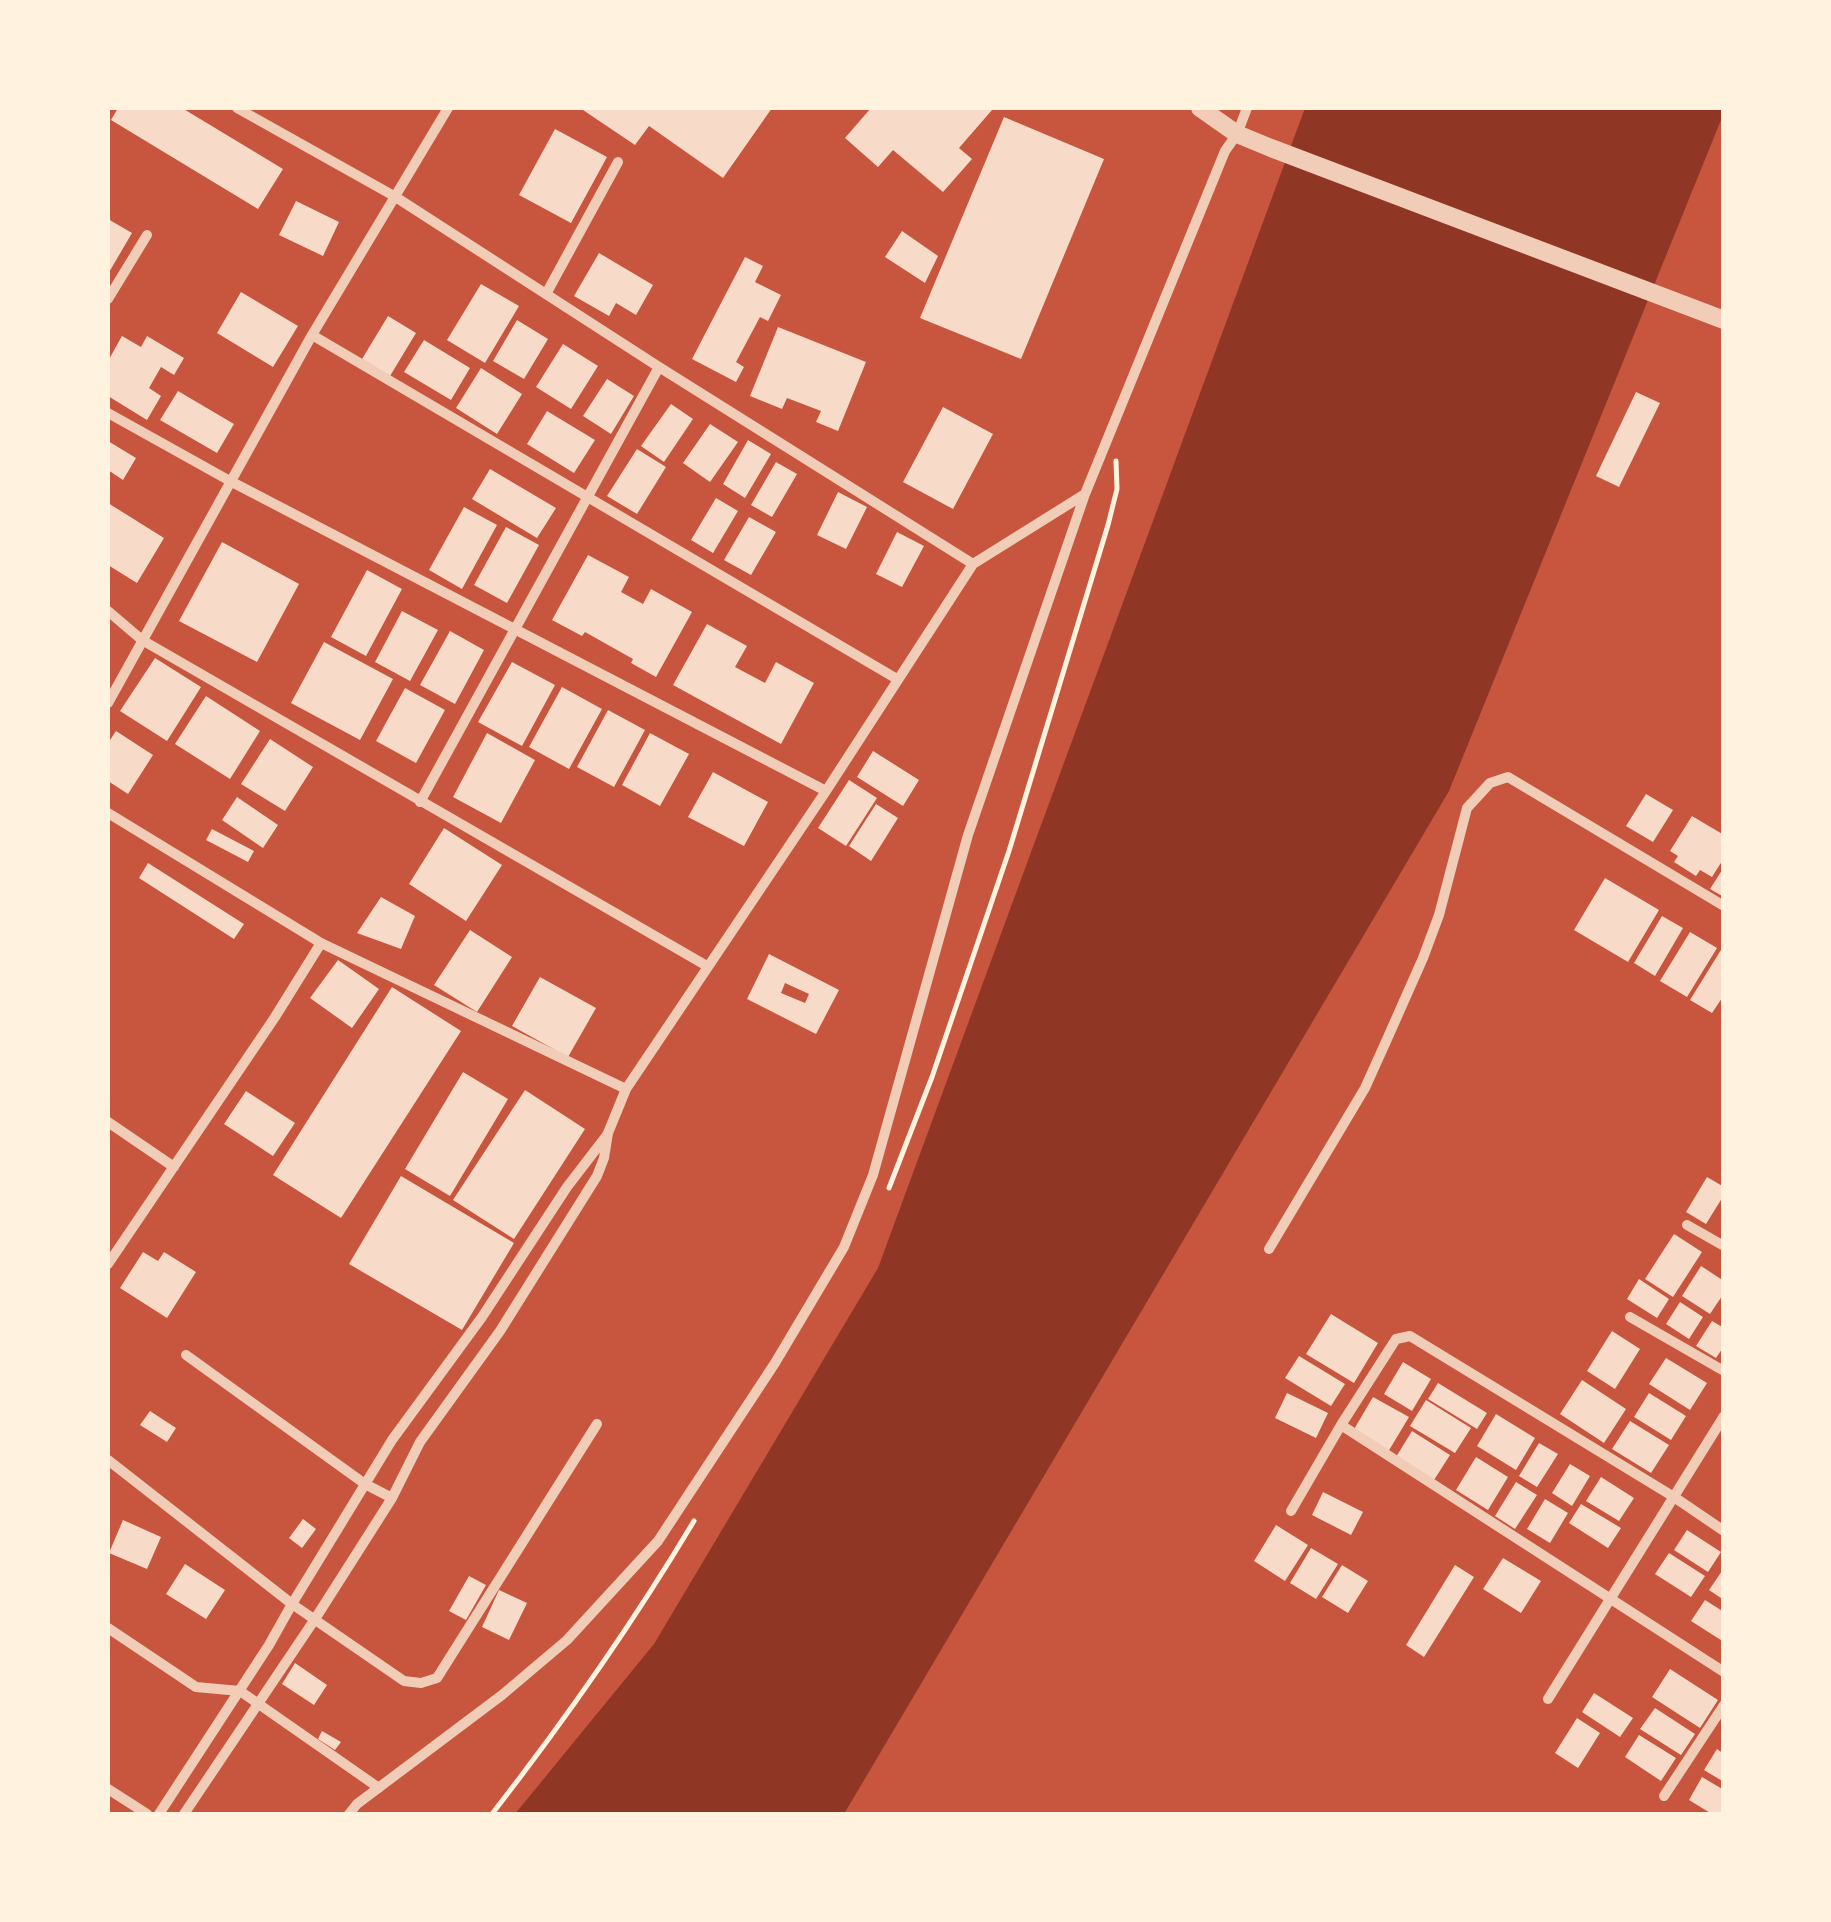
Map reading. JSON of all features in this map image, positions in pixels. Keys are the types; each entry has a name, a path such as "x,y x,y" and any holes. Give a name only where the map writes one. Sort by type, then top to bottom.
{"street":[{"path":"237,108 394,196 973,564"},
{"path":"108,702 312,334 448,108"},
{"path":"1200,108 1237,134 1724,320"},
{"path":"349,1814 567,1640 658,1541 775,1363 844,1247 873,1175 968,835 1084,494 1225,151 1247,108"},
{"path":"546,294 618,162"},
{"path":"108,299 146,235"},
{"path":"312,334 897,680"},
{"path":"420,802 659,367"},
{"path":"108,412 230,480 826,791"},
{"path":"184,1814 315,1620 392,1498 420,1442 500,1331 597,1176 608,1133 626,1089 973,564 1084,494"},
{"path":"108,612 142,640 707,966"},
{"path":"1268,1249 1365,1088 1439,915 1467,808 1490,783 1508,777 1724,906"},
{"path":"108,813 321,942 626,1089"},
{"path":"108,1264 275,1017 321,942"},
{"path":"108,1122 174,1168"},
{"path":"159,1814 240,1691 411,1411 482,1317 567,1187 608,1133"},
{"path":"1687,1225 1724,1246"},
{"path":"1630,1316 1724,1371"},
{"path":"482,1317 500,1331"},
{"path":"1291,1511 1396,1339 1410,1336 1674,1496 1724,1531"},
{"path":"186,1355 366,1484 392,1498"},
{"path":"1548,1698 1724,1416"},
{"path":"108,1460 292,1604 404,1681 422,1683 436,1678 598,1424"},
{"path":"1341,1424 1724,1672"},
{"path":"108,1628 196,1687 240,1691 379,1788"},
{"path":"1664,1796 1724,1705"},
{"path":"108,1788 147,1814"}],"shaded area":[{"path":"1305,108 1723,108 1723,115 1449,791 844,1814 515,1814 654,1644 878,1268"}],"building":[{"path":"118,108 182,108 283,169 258,209 111,120"},
{"path":"580,108 772,108 723,178 649,126 635,145"},
{"path":"871,108 992,110 959,148 972,159 943,192 893,150 878,167 845,138"},
{"path":"1004,117 1104,159 1021,359 920,318"},
{"path":"555,129 607,157 571,223 519,195"},
{"path":"296,201 339,222 323,256 279,235"},
{"path":"108,219 132,233 108,274"},
{"path":"902,231 938,256 925,283 885,257"},
{"path":"599,253 653,285 636,315 616,303 609,316 574,296"},
{"path":"745,257 763,266 755,282 781,295 768,321 760,317 736,362 744,367 736,382 692,359"},
{"path":"481,284 519,306 485,363 447,340"},
{"path":"241,292 298,326 273,367 217,333"},
{"path":"388,316 416,333 390,376 362,359"},
{"path":"517,320 548,339 524,379 493,361"},
{"path":"778,327 866,362 838,431 816,422 821,411 787,398 782,409 750,396"},
{"path":"122,336 141,347 147,336 184,358 174,375 161,367 149,388 161,396 147,420 108,396 108,361"},
{"path":"424,340 470,368 451,400 404,372"},
{"path":"563,344 598,366 571,409 536,387"},
{"path":"481,368 522,394 497,434 456,408"},
{"path":"607,379 634,396 611,434 583,416"},
{"path":"178,391 234,424 217,453 160,420"},
{"path":"1636,392 1660,403 1619,487 1596,476"},
{"path":"671,404 693,419 664,462 641,446"},
{"path":"943,407 993,434 953,509 903,482"},
{"path":"547,411 595,440 574,473 527,444"},
{"path":"710,424 738,442 710,482 683,463"},
{"path":"748,440 771,454 745,498 723,484"},
{"path":"108,441 136,458 123,480 108,470"},
{"path":"637,449 666,467 637,514 607,496"},
{"path":"776,462 797,474 772,517 751,505"},
{"path":"490,469 556,508 537,538 472,499"},
{"path":"838,492 867,507 846,549 817,535"},
{"path":"716,498 738,511 713,553 691,540"},
{"path":"108,503 164,538 137,583 108,565"},
{"path":"464,507 497,525 462,589 429,570"},
{"path":"749,517 776,532 751,575 724,560"},
{"path":"506,527 539,545 507,603 474,585"},
{"path":"897,532 924,546 902,587 876,574"},
{"path":"222,542 299,584 257,662 179,621"},
{"path":"588,555 629,577 621,592 643,604 651,589 692,612 656,677 585,632 582,636 552,620"},
{"path":"367,570 402,589 366,656 331,637"},
{"path":"402,611 438,630 410,681 375,662"},
{"path":"707,624 747,646 735,667 765,683 776,662 814,683 781,744 673,685"},
{"path":"450,631 484,650 455,704 420,685"},
{"path":"324,642 393,679 360,740 291,703"},
{"path":"155,658 201,687 167,741 120,711"},
{"path":"512,662 555,685 522,746 478,722"},
{"path":"562,687 602,709 569,769 529,747"},
{"path":"405,688 445,710 416,763 376,741"},
{"path":"206,696 260,731 230,779 175,744"},
{"path":"608,710 645,730 614,787 577,767"},
{"path":"116,731 153,755 128,794 108,781 108,743"},
{"path":"487,733 535,760 501,823 453,797"},
{"path":"650,733 689,754 660,806 622,785"},
{"path":"270,739 313,767 285,811 241,784"},
{"path":"873,751 919,780 903,806 857,777"},
{"path":"713,772 768,802 744,846 688,817"},
{"path":"849,780 877,798 846,846 818,828"},
{"path":"1646,794 1673,810 1653,842 1626,826"},
{"path":"237,797 278,825 263,848 222,820"},
{"path":"876,804 898,818 871,861 849,846"},
{"path":"1692,816 1724,835 1724,858 1712,877 1700,870 1696,876 1674,862 1678,856 1670,851"},
{"path":"444,828 502,865 466,921 409,884"},
{"path":"212,829 254,851 248,862 206,840"},
{"path":"148,863 244,924 234,939 139,878"},
{"path":"1724,867 1724,897 1710,889"},
{"path":"1605,878 1659,910 1628,962 1574,930"},
{"path":"381,897 415,916 401,949 357,933"},
{"path":"1662,916 1683,928 1655,976 1634,963"},
{"path":"470,930 512,957 477,1012 434,985"},
{"path":"1690,932 1717,948 1687,997 1660,981"},
{"path":"1724,945 1724,995 1712,1013 1690,1000"},
{"path":"769,954 839,990 816,1034 747,999","holes":["785,983 809,994 805,1003 781,993"]},
{"path":"338,960 379,989 352,1028 310,998"},
{"path":"540,977 596,1008 568,1057 512,1026"},
{"path":"392,987 461,1031 341,1218 273,1175"},
{"path":"463,1072 508,1099 450,1196 405,1169"},
{"path":"525,1090 585,1129 514,1239 453,1200"},
{"path":"246,1091 295,1123 273,1156 224,1124"},
{"path":"401,1176 514,1243 462,1330 349,1264"},
{"path":"1707,1177 1724,1187 1724,1195 1706,1224 1686,1212"},
{"path":"1674,1234 1702,1252 1673,1297 1645,1279"},
{"path":"143,1252 158,1261 164,1252 196,1272 167,1318 120,1288"},
{"path":"1701,1266 1724,1281 1724,1293 1710,1314 1682,1296"},
{"path":"1639,1279 1669,1299 1657,1318 1627,1299"},
{"path":"1680,1302 1703,1317 1689,1339 1666,1324"},
{"path":"1331,1314 1378,1343 1354,1383 1306,1354"},
{"path":"1712,1321 1724,1328 1724,1346 1716,1358 1696,1346"},
{"path":"1612,1331 1640,1349 1615,1389 1587,1371"},
{"path":"1299,1356 1345,1384 1331,1406 1285,1378"},
{"path":"1666,1358 1707,1383 1690,1410 1649,1384"},
{"path":"1403,1362 1431,1379 1412,1411 1384,1394"},
{"path":"1582,1380 1626,1409 1604,1443 1560,1414"},
{"path":"1438,1383 1487,1413 1477,1429 1428,1399"},
{"path":"1287,1393 1328,1413 1316,1438 1275,1418"},
{"path":"1649,1393 1686,1416 1671,1440 1634,1417"},
{"path":"1373,1397 1409,1417 1388,1452 1353,1431"},
{"path":"1426,1400 1471,1428 1455,1453 1410,1426"},
{"path":"150,1411 176,1428 167,1442 140,1425"},
{"path":"1496,1414 1535,1438 1516,1470 1477,1446"},
{"path":"1630,1421 1669,1445 1651,1473 1612,1449"},
{"path":"1412,1431 1450,1455 1434,1480 1396,1457"},
{"path":"1539,1443 1558,1454 1537,1487 1519,1476"},
{"path":"1476,1457 1508,1477 1488,1510 1456,1490"},
{"path":"1570,1464 1590,1476 1572,1506 1552,1493"},
{"path":"1601,1477 1634,1498 1619,1521 1586,1501"},
{"path":"1516,1482 1537,1495 1515,1529 1495,1516"},
{"path":"1323,1492 1363,1512 1351,1535 1312,1515"},
{"path":"1545,1499 1568,1513 1550,1543 1527,1529"},
{"path":"1581,1504 1621,1528 1608,1548 1569,1523"},
{"path":"303,1519 316,1529 302,1548 289,1538"},
{"path":"123,1520 161,1537 147,1569 109,1553"},
{"path":"1276,1525 1308,1545 1285,1581 1254,1561"},
{"path":"1687,1530 1721,1552 1708,1572 1674,1550"},
{"path":"1311,1548 1338,1564 1316,1599 1290,1583"},
{"path":"1669,1553 1705,1576 1691,1597 1655,1574"},
{"path":"1503,1558 1541,1581 1521,1613 1483,1589"},
{"path":"185,1564 225,1590 206,1619 166,1594"},
{"path":"1342,1565 1368,1581 1348,1613 1322,1597"},
{"path":"1455,1565 1474,1577 1424,1657 1406,1645"},
{"path":"1724,1568 1724,1600 1709,1590"},
{"path":"469,1576 486,1585 466,1620 449,1611"},
{"path":"499,1590 527,1603 509,1640 482,1627"},
{"path":"1705,1600 1724,1612 1724,1642 1691,1621"},
{"path":"295,1663 327,1685 314,1705 282,1684"},
{"path":"1670,1669 1718,1700 1700,1728 1652,1697"},
{"path":"1594,1693 1633,1718 1620,1737 1582,1712"},
{"path":"1655,1708 1695,1734 1681,1755 1640,1729"},
{"path":"1577,1718 1600,1733 1578,1768 1555,1753"},
{"path":"322,1731 341,1742 335,1750 318,1739"},
{"path":"1639,1735 1676,1758 1661,1781 1625,1757"},
{"path":"1717,1749 1724,1754 1724,1782 1704,1770"},
{"path":"1702,1777 1724,1790 1721,1814 1712,1814 1689,1800"}]}
